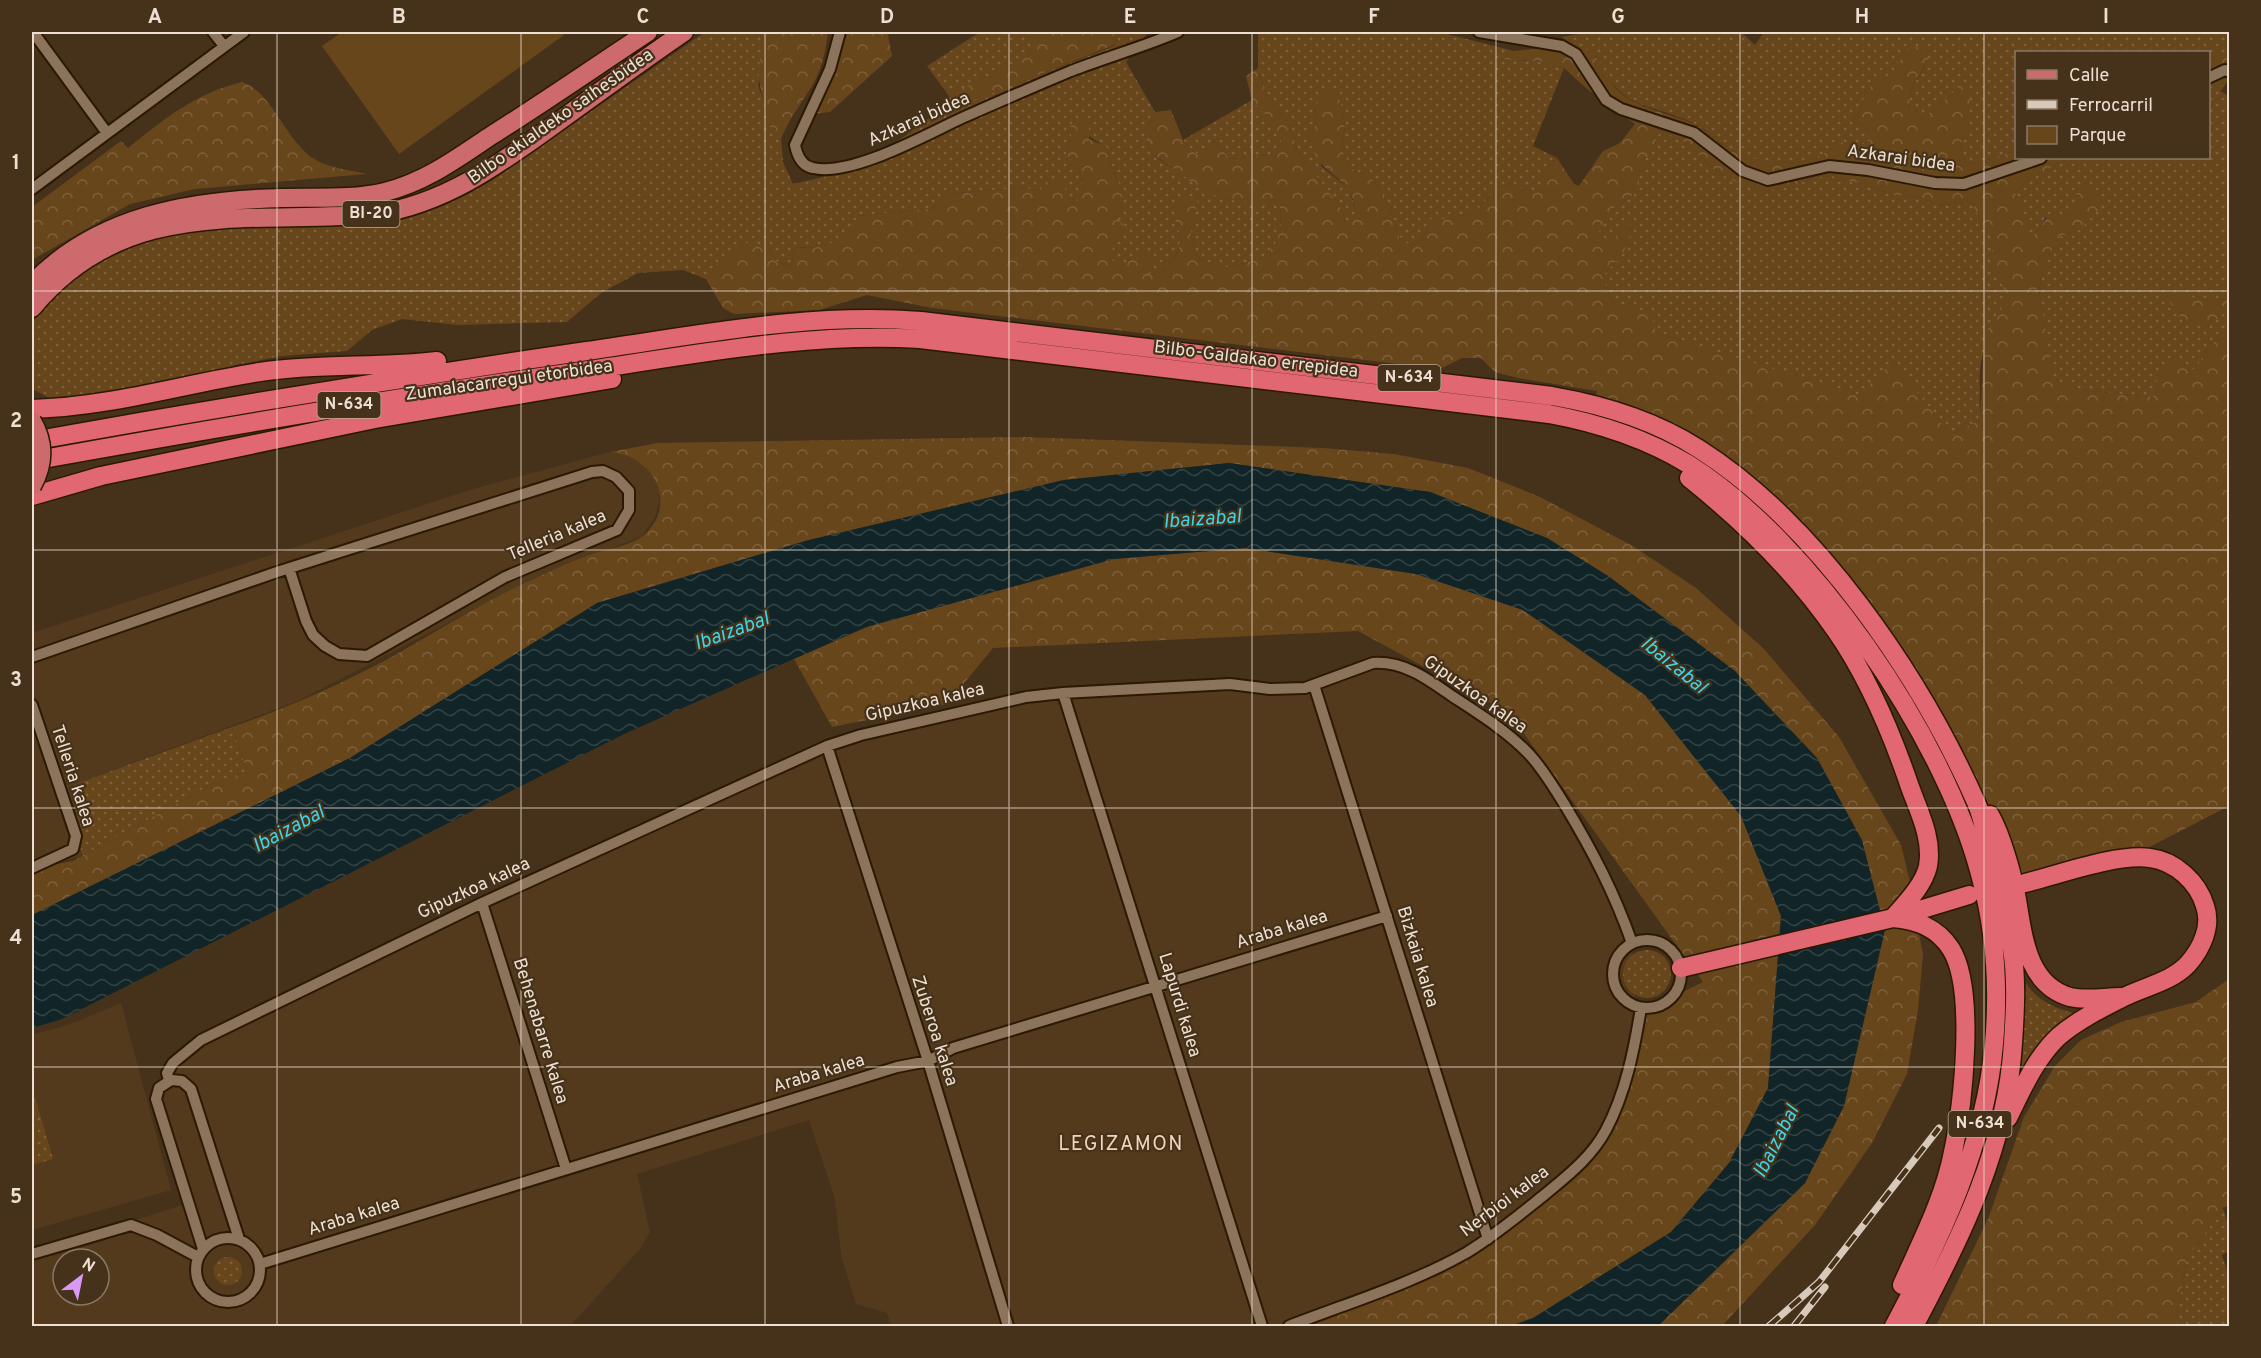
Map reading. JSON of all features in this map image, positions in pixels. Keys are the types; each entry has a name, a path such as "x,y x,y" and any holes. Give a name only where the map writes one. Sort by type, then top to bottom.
{"highway":[{"name":"Bilbo-Galdakao errepidea","path":"665,340 804,322 904,319 1552,396 1612,409 1678,437 1722,464 1798,534 1830,569 1891,648 1949,745 1977,805 2013,950 2011,1062 1995,1144 1967,1221 1914,1326"},
{"name":"N-634","path":"32,409 100,403 260,372 312,366 416,363 613,336 665,340"},
{"name":"Bilbo-Galdakao errepidea","path":"668,358 805,340 859,337 920,339 1549,414 1591,422 1643,441 1687,464 1731,495 1816,582 1860,638 1897,693 1944,776 1966,827 1987,904 1996,979 1994,1042 1983,1116 1961,1184 1934,1245 1892,1326"},
{"name":"Zumalacarregui etorbidea","path":"32,441 458,370 665,340"},
{"name":"Zumalacarregui etorbidea","path":"32,461 389,399 668,358"},
{"name":"N-634","path":"32,496 101,476 375,419 626,376 668,358"},
{"path":"1643,441 1741,522 1777,560 1837,632 1879,711 1903,767 1929,841 1928,867 1908,901 1893,918"},
{"path":"1977,805 1992,818 2015,891 2023,943 2041,978 2049,986 2070,997 2083,999 2125,996"},
{"path":"1995,1144 2033,1068 2045,1051 2074,1026 2125,996 2161,983 2187,964 2207,933 2207,912 2203,899 2191,879 2175,868 2151,858 2128,858 2025,883"},
{"path":"1681,968 1893,918 1969,895"},
{"path":"1892,1326 1894,1303 1933,1215 1953,1154 1965,1068 1959,973 1951,949 1938,934 1916,920 1893,918"}],"main road":[{"name":"Bilbo ekialdeko saihesbidea","path":"32,284 68,253 108,229 175,207 280,198 354,196 385,192 430,176 538,108 648,32"},
{"name":"Bilbo ekialdeko saihesbidea","path":"32,308 61,278 80,264 116,244 161,228 189,221 221,218 376,214 393,212 442,196 525,146 684,32"},
{"path":"32,421 38,432 43,451 39,473 32,486"}],"street":[{"path":"33,32 107,133"},
{"path":"213,32 224,46"},
{"path":"32,189 244,32"},
{"name":"Azkarai bidea","path":"840,32 830,69 795,145 801,161 812,168 856,164 910,144 961,119 1074,70 1178,32"},
{"name":"Azkarai bidea","path":"1479,32 1562,46 1576,54 1606,100 1621,110 1694,133 1743,171 1768,180 1829,166 1868,170 1935,183 1964,184 2038,159"},
{"path":"2210,77 2225,70 2229,72"},
{"name":"Telleria kalea","path":"32,657 289,568 592,472 603,471 616,477 628,491 629,510 617,530 505,577 367,656 355,657 339,654 325,646 313,635 306,621 289,568"},
{"name":"Gipuzkoa kalea","path":"200,1253 156,1099 159,1089 169,1080 167,1073 173,1063 201,1040 482,903 827,746 966,710 1063,693 1230,684 1280,689 1305,688 1373,663 1384,662 1406,668 1425,677 1485,719 1529,754 1551,783 1600,862 1632,943"},
{"name":"Bizkaia kalea","path":"1314,685 1488,1239"},
{"name":"Lapurdi kalea","path":"1063,693 1262,1326"},
{"name":"Telleria kalea","path":"32,705 76,836 73,849 32,868"},
{"name":"Zuberoa kalea","path":"827,746 928,1061 1008,1326"},
{"name":"Behenabarre kalea","path":"482,903 566,1169"},
{"name":"Araba kalea","path":"260,1264 887,1070 928,1061 953,1048 1387,916"},
{"path":"1646,939 1659,942 1671,949 1681,968 1680,982 1674,996 1662,1005 1641,1008 1629,1004 1619,995 1612,976 1617,956 1632,943 1646,939"},
{"name":"Nerbioi kalea","path":"1289,1326 1434,1269 1488,1239 1580,1166 1605,1132 1631,1067 1641,1008"},
{"path":"169,1080 182,1081 191,1089 239,1239 255,1251 260,1264 260,1278 253,1291 241,1300 226,1302 211,1298 200,1287 195,1272 200,1253 219,1239 239,1239"},
{"path":"32,1254 131,1225 200,1253"}],"shaded area":[{"path":"610,452 625,453 639,460 655,478 659,491 659,503 655,517 642,536 523,584 298,701 73,785 82,856 32,870 32,633 473,489"},
{"path":"1373,663 1406,668 1529,754 1600,862 1632,943 1636,1007 1631,1067 1618,1102 1580,1166 1488,1239 1287,1326 891,1326 887,1313 856,1304 841,1255 835,1199 809,1120 637,1174 650,1232 640,1249 570,1326 32,1326 32,1254 51,1248 51,1307 111,1307 111,1247 53,1247 188,1203 156,1099 167,1073 201,1040 827,746 1026,697 1160,687 1290,689"},
{"path":"121,1003 171,1190 32,1230 32,1035 71,1024"}],"green space":[{"path":"342,32 562,32 564,35 399,154 322,46"},
{"path":"705,32 769,32 758,86 767,108 771,131 781,139 783,162 793,184 854,170 881,160 898,141 936,113 949,96 965,103 1114,46 1120,32 1148,32 1126,62 1155,112 1144,132 1151,154 1207,190 1226,199 1274,203 1280,207 1281,228 1275,245 1261,259 1223,268 1197,258 1191,233 1174,217 1181,236 1178,252 1161,272 1149,275 1110,260 1122,200 1120,187 1108,158 1107,148 1071,124 1071,140 1066,154 1078,168 1084,188 1078,201 1040,190 1018,188 948,194 933,208 859,216 845,233 832,243 817,247 795,247 791,267 777,262 768,247 721,259 706,279 683,270 638,273 601,293 567,322 458,325 402,319 372,330 347,351 281,356 176,381 69,400 54,400 32,389 32,324 63,288 103,260 148,241 194,228 346,226 405,218 440,207 494,179"},
{"path":"769,32 828,32 825,53 818,73 781,139 771,131 760,82 760,61"},
{"path":"852,32 892,32 888,35 892,56 830,112 813,114 839,63 845,35"},
{"path":"980,32 1035,32 1029,55 949,96 927,66"},
{"path":"1035,32 1120,32 1114,45 980,98 965,103 949,96 1028,55"},
{"path":"1258,32 1439,32 1514,51 1500,59 1546,62 1564,68 1533,146 1557,158 1541,172 1544,190 1527,191 1511,184 1497,188 1477,210 1452,219 1431,219 1423,237 1411,247 1399,236 1388,203 1374,181 1351,168 1342,150 1345,125 1338,91 1314,107 1321,166 1349,189 1356,211 1346,228 1341,208 1296,150 1291,127 1278,110 1267,101 1258,68"},
{"path":"1589,32 1741,32 1755,45 1764,32 2229,32 2230,54 2210,57 2210,51 2015,51 2015,151 1979,163 1965,164 1960,146 1967,129 1965,83 1922,119 1908,108 1913,86 1925,66 1907,50 1893,72 1866,90 1861,109 1852,121 1865,126 1873,140 1858,145 1842,142 1828,152 1813,158 1781,163 1749,157 1734,151 1697,125 1627,97 1606,75 1596,56 1575,48 1562,37"},
{"path":"1921,46 1929,58 1913,86 1908,108 1922,119 1965,83 1971,103 1967,129 1960,146 1965,164 1979,163 2015,151 2015,159 2067,159 2028,180 2015,192 2029,224 2027,241 2054,212 2066,216 2076,210 2075,196 2083,185 2096,195 2100,208 2081,229 2059,237 2045,263 2039,290 2054,380 2081,390 2153,397 2160,366 2178,359 2195,370 2210,344 2229,335 2229,806 2128,858 2025,883 1992,818 1860,607 1722,464 1595,404 1597,391 1495,372 1481,358 1462,358 1440,369 932,308 867,295 819,310 734,314 723,308 706,279 721,259 750,241 768,247 777,262 791,267 795,247 817,247 832,243 845,233 859,216 933,208 948,194 1018,188 1040,190 1051,178 1064,182 1067,198 1078,201 1084,187 1078,168 1066,154 1071,140 1071,124 1080,116 1089,123 1089,139 1107,147 1111,166 1121,189 1121,207 1117,218 1130,232 1115,240 1110,260 1124,264 1143,252 1151,262 1149,274 1161,272 1178,252 1181,236 1174,217 1180,198 1198,199 1191,233 1197,258 1223,268 1261,259 1275,245 1281,228 1280,207 1274,203 1232,200 1217,196 1197,186 1151,154 1144,132 1155,112 1171,110 1183,140 1196,154 1215,142 1230,159 1270,155 1282,143 1271,121 1252,100 1246,76 1258,68 1267,101 1278,110 1291,127 1296,150 1341,208 1346,227 1356,211 1352,196 1341,181 1318,160 1311,145 1309,133 1316,125 1314,107 1322,92 1338,91 1345,125 1342,150 1351,168 1374,181 1388,203 1399,236 1411,247 1423,237 1431,219 1452,219 1477,210 1497,188 1511,184 1527,191 1543,190 1541,172 1557,158 1574,184 1579,186 1603,151 1620,143 1635,124 1586,88 1564,68 1546,62 1499,59 1511,52 1552,48 1587,49 1596,57 1617,90 1631,100 1698,126 1735,151 1750,157 1782,163 1813,158 1828,152 1842,142 1858,145 1872,140 1865,126 1852,121 1861,109 1866,90 1893,72 1907,49","holes":["1659,134 1669,134 1686,143 1713,169 1732,180 1762,191 1792,187 1813,177 1832,176 1874,187 1891,195 1919,197 1939,206 1970,201 1993,242 1993,267 2007,300 1989,327 1984,344 1980,420 1950,435 1893,361 1859,395 1656,333 1653,318 1638,308 1617,307 1609,295 1602,276 1619,259 1627,246 1630,223 1614,238 1595,238 1615,207 1639,191 1639,172"]},
{"path":"2229,54 2229,79 2220,92 2212,86 2210,87 2210,57"},
{"path":"242,82 263,96 305,152 321,163 366,174 195,189 130,204 32,260 32,207 121,141 128,148 181,108 209,93"},
{"path":"2212,86 2229,96 2229,300 2165,296 2223,313 2229,319 2229,335 2210,344 2195,370 2153,397 2081,390 2053,380 2039,290 2045,263 2059,237 2081,229 2076,210 2066,216 2045,218 2037,233 2027,242 2015,192 2028,180 2067,159 2210,159 2210,87"},
{"path":"1252,100 1272,121 1282,143 1270,155 1230,159 1215,142 1196,154 1183,140"},
{"path":"1658,134 1669,134 1686,143 1713,169 1732,180 1792,187 1813,177 1833,176 1874,187 1891,195 1919,197 1939,206 1970,201 1994,242 1993,263 2006,291 2007,299 1981,361 1980,420 1950,435 1893,362 1859,396 1656,333 1617,307 1609,295 1602,276 1618,260 1630,224 1614,238 1594,238 1615,207 1639,191 1639,172"},
{"path":"2165,295 2229,300 2229,319 2223,314 2207,328 2184,323"},
{"path":"1024,437 1323,448 1394,454 1468,468 1540,497 1631,545 1696,588 1764,649 1839,737 1901,845 1909,878 1923,955 1918,1010 1907,1074 1872,1143 1815,1225 1722,1326 1658,1326 1805,1183 1844,1106 1735,671 1608,576 1547,538 1430,492 1229,463 1064,480 809,540 597,603 350,758 32,915 32,869 73,861 210,785 247,771 232,727 291,705 349,679 525,583 575,560 625,545 643,536 654,523 660,510 660,496 656,483 649,471 638,462 625,455 610,452 658,443"},
{"path":"1245,548 1416,574 1523,610 1645,695 1741,816 1781,916 1768,1088 1729,1163 1671,1232 1533,1318 1511,1326 1287,1326 1488,1239 1580,1166 1605,1132 1631,1067 1648,1009 1703,982 1509,713 1358,631 993,648 947,704 832,727 794,659 870,626 1114,559"},
{"path":"232,727 247,771 210,785 82,856 73,785"},
{"path":"1642,950 1652,950 1664,957 1671,969 1671,979 1664,991 1652,998 1642,998 1627,987 1623,979 1623,969 1634,954"},
{"path":"2229,979 2229,1205 2223,1208 2187,1258 2175,1326 1936,1326 1988,1219 2024,1117 2055,1066 2081,1040 2121,1022 2196,1002"},
{"path":"2026,983 2036,995 2049,1004 2078,1014 2021,1073"},
{"path":"35,1097 53,1159 32,1165 32,1098"},
{"path":"2223,1208 2229,1228 2229,1251 2222,1255 2229,1276 2229,1326 2175,1326 2187,1258"},
{"path":"228,1257 238,1261 242,1271 238,1281 228,1285 218,1281 214,1271 218,1261"}],"water":[{"name":"Ibaizabal","path":"1229,463 1430,492 1547,538 1608,576 1735,671 1817,758 1862,840 1885,930 1844,1106 1805,1183 1658,1326 1511,1326 1533,1318 1671,1232 1729,1163 1768,1088 1781,916 1741,816 1645,695 1523,610 1416,574 1245,548 1114,559 866,627 624,734 62,1019 32,1028 32,915 350,758 597,603 809,540 1064,480"}],"railway":[{"path":"1769,1326 1819,1282 1939,1128"},
{"path":"1794,1326 1825,1287"}],"district":[{"name":"LEGIZAMON","path":"1121,1145"}]}
